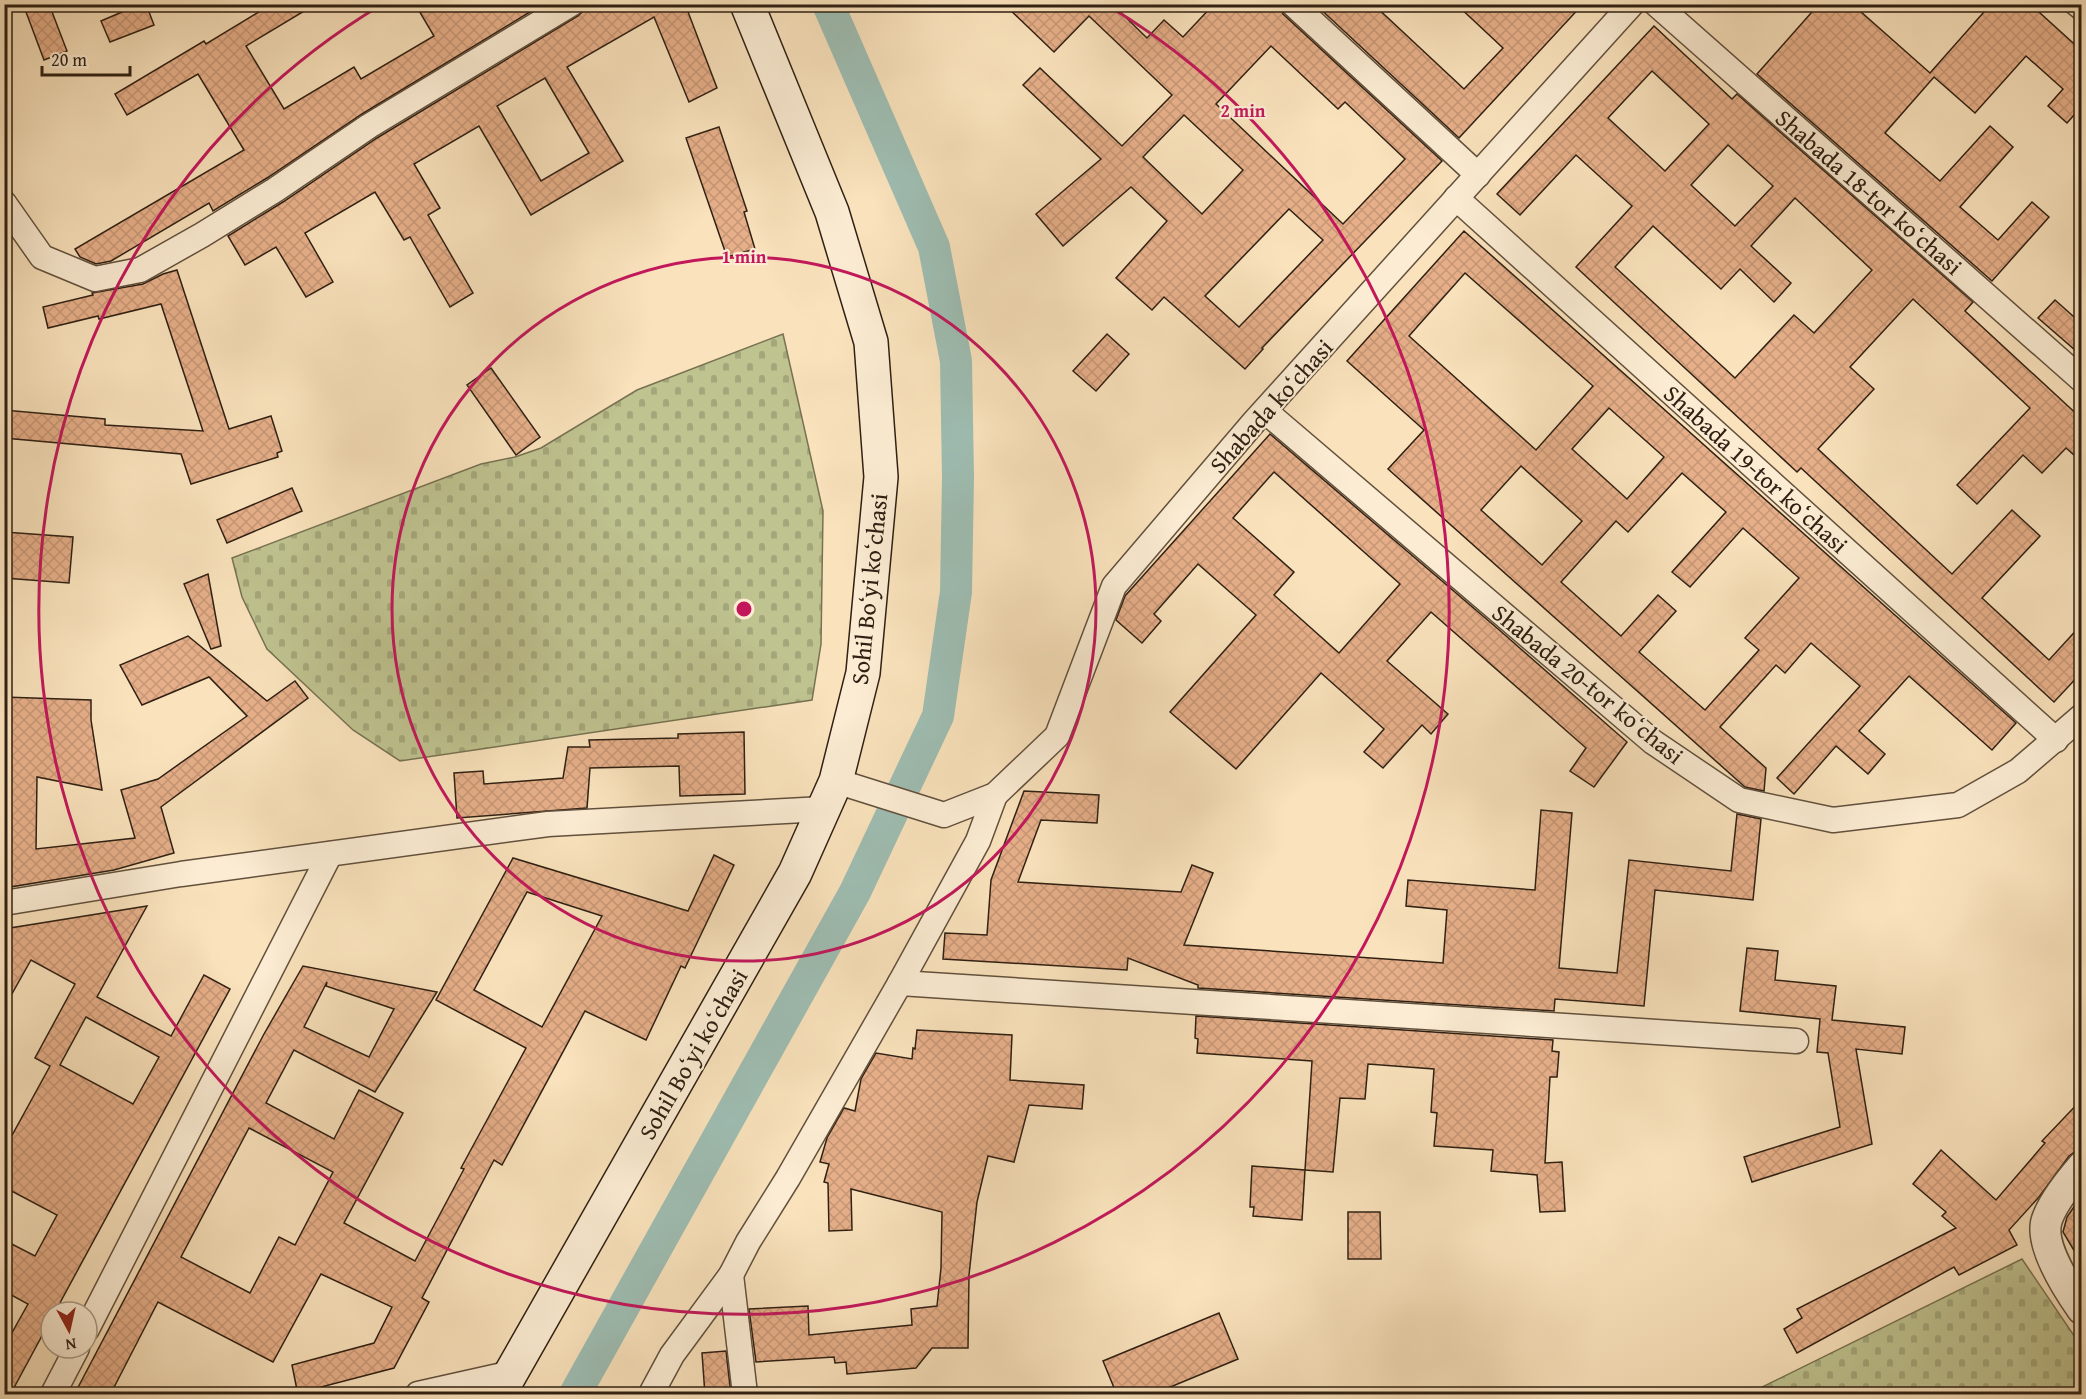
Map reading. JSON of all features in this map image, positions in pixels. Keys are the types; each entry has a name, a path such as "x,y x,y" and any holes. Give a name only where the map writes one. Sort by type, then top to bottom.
{"main road":[{"name":"Sohil Boʻyi koʻchasi","path":"506,1384 795,873 830,795 863,673 881,477 871,342 832,212 747,4"}],"street":[{"path":"4,203 42,258 95,279 140,270 211,229 369,126 571,4"},
{"path":"1293,4 1478,175"},
{"name":"Shabada koʻchasi","path":"830,795 944,815 995,795 1058,736 1114,586 1265,411 1632,4"},
{"name":"Shabada 18-tor koʻchasi","path":"1656,4 2082,380"},
{"path":"2077,4 2082,8"},
{"name":"Shabada 19-tor koʻchasi","path":"1456,198 2056,740"},
{"name":"Shabada 20-tor koʻchasi","path":"1265,411 1653,742 1739,800 1833,820 1958,805 2018,771 2082,716"},
{"path":"4,903 181,874 548,824 830,795"},
{"path":"651,1395 672,1355 731,1275 748,1242 788,1178 900,983 978,841 995,795"},
{"path":"99,1306 330,854"},
{"path":"900,983 1796,1041"},
{"path":"2082,1167 2070,1182 2046,1223 2047,1238 2055,1263 2067,1288 2082,1309"},
{"path":"731,1275 745,1395"},
{"path":"53,1395 71,1360"},
{"path":"418,1395 506,1384"}],"green space":[{"path":"783,334 823,511 821,644 812,700 400,761 353,730 267,649 242,597 232,558 481,464 515,457 541,448 637,390"},
{"path":"2022,1259 2081,1346 2081,1394 1748,1394"}],"building":[{"path":"23,4 49,4 67,51 44,60"},
{"path":"119,4 146,4 154,25 110,42 101,21 122,12"},
{"path":"272,4 316,4 246,46 284,109 354,67 361,79 434,36 415,4 543,4 362,114 267,178 213,211 209,203 111,261 96,264 80,257 75,249 244,150 198,74 127,115 115,94 204,41 206,44"},
{"path":"585,4 685,4 717,88 689,102 654,17 567,67 623,161 531,215 479,126 414,164 440,208 428,215 473,293 450,307 410,237 404,240 375,192 305,233 333,282 306,297 276,247 245,265 228,236 283,202 377,138 583,11","holes":["545,78 589,153 541,181 497,106"]},
{"path":"1004,4 1112,4 1147,38 1164,20 1183,37 1214,4 1279,4 1283,14 1442,161 1262,348 1245,369 1164,297 1152,310 1116,278 1167,221 1131,187 1063,246 1036,214 1101,159 1023,85 1040,68 1122,146 1172,95 1089,16 1054,52","holes":["1271,46 1338,109 1345,102 1405,159 1343,224 1216,104","1184,115 1243,170 1202,214 1143,157","1289,209 1323,240 1239,327 1205,296"]},
{"path":"1315,4 1373,4 1464,89 1503,48 1456,4 1583,4 1459,138"},
{"path":"1819,4 1852,4 1930,73 1991,4 2030,4 2082,51 2082,106 2067,123 2048,106 2063,89 2026,56 1975,113 1934,77 1885,133 1940,181 1990,126 2013,147 1960,207 1998,240 2032,202 2049,217 1992,281 1757,74"},
{"path":"1654,26 1732,99 1737,94 1973,302 1965,311 2082,419 2082,462 2066,448 2042,473 2023,455 1977,504 1957,485 2030,408 1913,299 1850,367 1874,389 1818,449 1952,574 2012,510 2040,536 1982,598 2049,660 2082,624 2082,672 2054,702 1801,468 1797,472 1576,267 1632,206 1576,155 1520,215 1497,194","holes":["1652,71 1709,124 1665,171 1608,118","1728,145 1773,186 1735,226 1691,185","1795,198 1872,270 1814,333 1794,315 1735,378 1615,267 1653,226 1721,289 1740,269 1774,302 1791,283 1751,246"]},
{"path":"719,127 747,211 744,212 755,249 727,257 686,138"},
{"path":"1464,231 2016,723 1992,750 1909,676 1859,731 1885,754 1868,774 1836,746 1794,794 1777,778 1860,686 1811,643 1785,673 1776,665 1720,727 1766,768 1764,791 1745,787 1388,469 1424,430 1347,361","holes":["1465,273 1593,386 1536,450 1409,336","1609,408 1664,457 1627,499 1572,449","1521,466 1582,521 1542,565 1481,510","1682,473 1726,512 1672,572 1690,587 1743,528 1799,578 1745,638 1759,650 1705,710 1639,652 1676,611 1658,595 1621,636 1561,582 1616,521 1628,532"]},
{"path":"177,270 229,429 271,416 282,451 277,453 278,457 191,484 181,454 4,438 4,410 105,419 105,425 203,431 161,304 48,328 43,307 93,295 92,293 143,284"},
{"path":"2055,300 2082,324 2082,356 2038,318"},
{"path":"1107,334 1129,354 1096,391 1073,371"},
{"path":"491,368 540,437 516,455 467,385"},
{"path":"1270,434 1627,742 1594,787 1570,771 1586,748 1431,612 1387,661 1448,714 1431,734 1422,725 1383,768 1364,752 1384,729 1321,673 1236,769 1170,712 1256,615 1198,564 1154,614 1161,621 1142,643 1116,620 1125,596","holes":["1274,472 1400,584 1339,653 1274,595 1294,572 1233,518"]},
{"path":"292,488 302,511 227,543 217,520"},
{"path":"4,532 73,537 69,583 4,578"},
{"path":"208,574 221,646 211,649 184,584"},
{"path":"188,636 267,701 295,681 308,698 161,807 174,853 114,870 4,888 4,697 91,700 91,720 102,790 37,777 36,849 135,838 121,790 158,779 247,716 209,677 142,705 120,665"},
{"path":"744,732 745,794 680,796 679,766 590,768 587,808 457,818 454,773 483,771 484,784 563,778 568,747 590,747 589,740 678,738 678,734"},
{"path":"1024,791 1099,795 1097,823 1041,820 1018,882 1181,892 1192,865 1213,873 1184,945 1443,963 1447,910 1406,906 1408,880 1535,890 1541,810 1572,813 1559,968 1617,973 1629,860 1731,871 1737,814 1761,819 1753,900 1655,890 1644,1006 1555,999 1554,1011 1198,988 1198,985 1128,958 1127,970 943,959 945,933 987,935 991,880"},
{"path":"714,855 734,865 685,968 681,966 646,1040 585,1011 502,1165 494,1160 422,1298 429,1302 394,1368 321,1387 323,1395 298,1395 292,1365 374,1343 392,1307 321,1274 273,1362 158,1302 110,1395 74,1395 92,1360 99,1360 99,1348 264,1034 303,966 437,992 375,1092 294,1050 266,1103 334,1139 359,1090 403,1113 344,1223 415,1261 464,1169 461,1168 526,1048 436,1000 513,858 688,911","holes":["527,892 602,916 542,1027 474,990","327,982 326,986 394,1009 369,1057 304,1027","249,1128 333,1172 295,1245 279,1237 250,1293 181,1257"]},
{"path":"147,906 97,997 171,1036 204,975 230,989 62,1300 39,1300 39,1341 10,1395 4,1395 4,1347 28,1304 4,1291 4,1240 35,1256 57,1215 4,1187 4,1150 50,1066 35,1058 75,984 31,960 4,1008 4,929","holes":["86,1017 159,1057 133,1104 60,1065"]},
{"path":"1747,948 1778,951 1775,980 1836,986 1832,1020 1905,1027 1902,1054 1856,1049 1872,1144 1752,1182 1744,1157 1840,1127 1828,1053 1817,1052 1820,1019 1740,1011"},
{"path":"1196,1016 1553,1040 1552,1051 1559,1052 1557,1077 1550,1077 1545,1163 1562,1162 1565,1211 1540,1212 1537,1175 1491,1171 1493,1150 1434,1146 1437,1113 1431,1112 1434,1069 1368,1064 1365,1099 1340,1098 1333,1172 1305,1170 1312,1061 1197,1053"},
{"path":"917,1030 1012,1035 1010,1080 1084,1085 1082,1109 1029,1105 1014,1162 988,1156 977,1202 969,1275 968,1348 932,1348 916,1368 847,1374 846,1362 835,1363 834,1357 756,1362 749,1309 808,1306 809,1335 912,1325 911,1309 937,1306 941,1268 942,1212 851,1189 852,1230 829,1231 828,1183 824,1182 829,1164 820,1162 827,1138 844,1108 855,1111 861,1079 876,1053 912,1059"},
{"path":"2082,1099 2082,1150 2069,1156 2039,1197 2009,1230 2017,1245 1959,1275 1954,1267 1797,1353 1784,1329 1802,1318 1797,1309 1956,1228 1942,1216 1946,1212 1913,1184 1941,1150 1996,1200 2045,1143 2042,1141"},
{"path":"1252,1166 1305,1170 1302,1220 1253,1216 1254,1207 1250,1207"},
{"path":"2082,1195 2082,1264 2063,1232 2067,1217"},
{"path":"1348,1212 1380,1212 1381,1259 1348,1259"},
{"path":"1219,1313 1238,1359 1151,1395 1117,1395 1103,1361"},
{"path":"726,1351 731,1395 705,1395 702,1353"}],"waterway":[{"path":"575,1394 855,892 938,716 956,592 958,477 956,361 934,247 828,4"}]}
